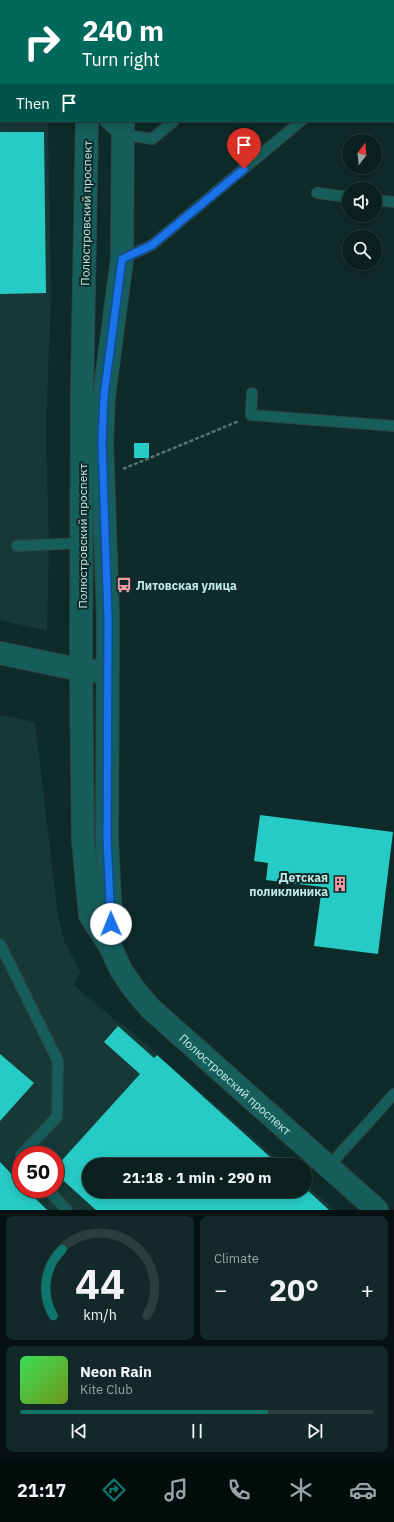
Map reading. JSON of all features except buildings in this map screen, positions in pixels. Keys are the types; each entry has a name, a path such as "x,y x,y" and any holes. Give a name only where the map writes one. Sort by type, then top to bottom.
{"main road":[{"name":"Полюстровский проспект","path":"87,122 82,395 81,670 83,839 90,915 110,946 121,970 150,1008 377,1210"},
{"name":"Полюстровский проспект","path":"110,946 112,913 107,838 108,619 102,442 103,404 122,259 124,127"},
{"path":"0,654 81,670 107,671"}],"lane":[{"path":"106,122 111,128 124,127 152,139 173,122"},
{"path":"122,259 152,245 300,122"},
{"path":"317,193 342,196"},
{"path":"382,201 394,202"},
{"path":"252,393 251,415 394,426"},
{"path":"17,546 82,543"},
{"path":"0,944 58,1061 56,1117 29,1146"},
{"path":"328,1167 394,1094"},
{"path":"56,1198 67,1210"}],"path":[{"path":"119,471 170,451 251,415"}],"shaded area":[{"path":"0,122 48,122 51,296 46,429 49,545 47,631 0,620"},
{"path":"0,715 35,722 58,916 65,943 81,972 73,984 116,1021 126,1027 276,1158 82,1158 82,1198 312,1198 312,1190 335,1210 0,1210"}],"place":[{"name":"Литовская улица","path":"124,585"},
{"name":"Детская поликлиника","path":"340,884"}],"route":[{"path":"111,924 112,913 107,838 108,619 102,442 104,396 122,259 152,245 244,169"}]}
